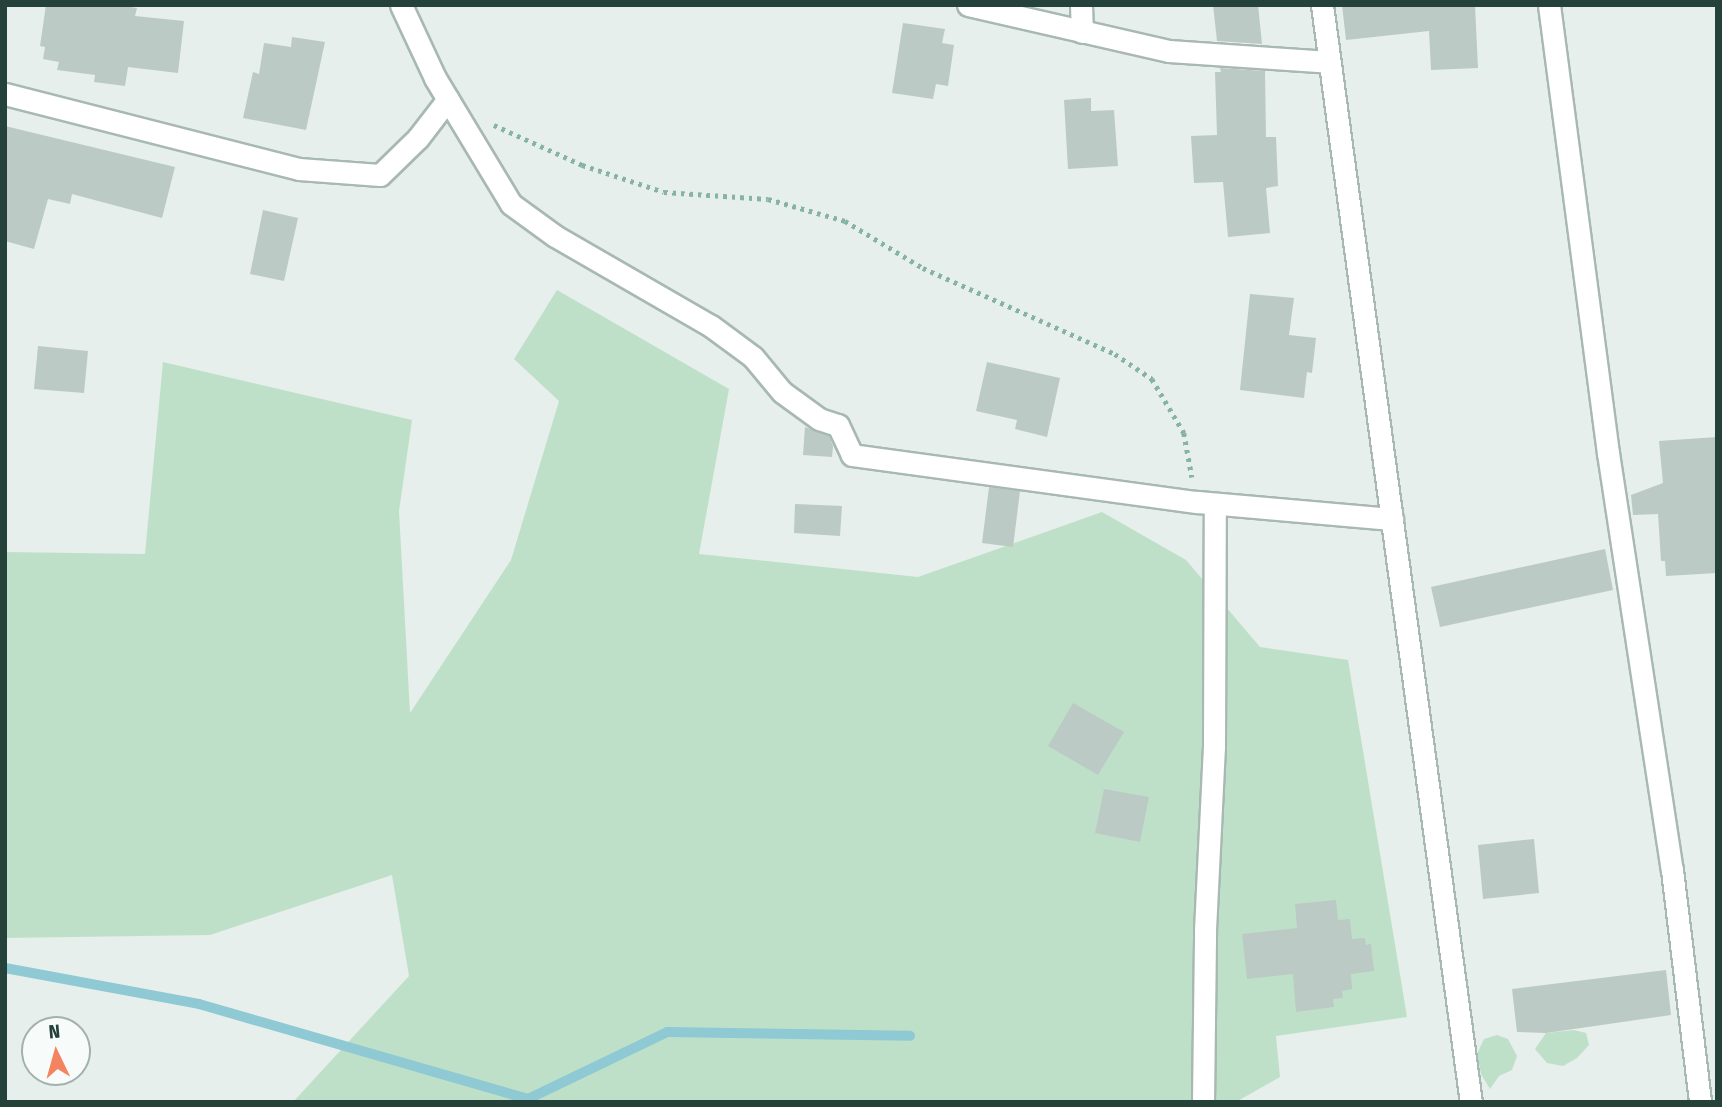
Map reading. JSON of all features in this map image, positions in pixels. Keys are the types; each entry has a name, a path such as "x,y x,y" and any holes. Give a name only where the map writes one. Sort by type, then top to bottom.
{"street":[{"path":"401,5 402,13 448,99 511,204 555,236 711,326 753,357 782,392 819,419 838,425 852,455 1206,503 1392,519"},
{"path":"968,5 1169,51 1329,62"},
{"path":"1081,5 1083,32"},
{"path":"1322,5 1471,1102"},
{"path":"1549,5 1608,453 1672,870 1700,1102"},
{"path":"5,94 299,169 380,175 418,138 448,99"},
{"path":"1203,1102 1205,930 1213,747 1206,503"}],"path":[{"path":"491,124 582,165 664,192 768,199 845,221 923,268 1115,354 1152,379 1184,433 1206,503"}],"green space":[{"path":"557,290 729,389 699,554 918,577 1102,512 1186,560 1260,647 1348,660 1407,1017 1276,1036 1280,1077 1236,1102 293,1102 409,976 392,875 210,935 5,938 5,552 145,554 163,362 412,420 399,511 410,713 511,560 559,401 514,359"},
{"path":"1574,1030 1586,1033 1589,1045 1577,1058 1563,1066 1547,1063 1535,1049 1546,1033"},
{"path":"1497,1035 1508,1039 1517,1056 1512,1070 1499,1076 1490,1089 1481,1074 1477,1054 1484,1039"}],"building":[{"path":"46,5 117,5 137,8 135,16 184,21 178,73 128,67 125,86 94,82 95,75 57,70 59,62 43,59 45,47 40,46"},
{"path":"1213,5 1258,5 1262,44 1217,41"},
{"path":"1342,5 1475,5 1478,68 1431,70 1429,31 1346,40"},
{"path":"903,23 945,29 942,43 954,45 948,86 936,84 933,99 892,93"},
{"path":"292,37 325,42 306,130 243,118 253,72 259,74 264,43 291,47"},
{"path":"1220,68 1265,71 1266,137 1276,137 1278,186 1266,188 1270,233 1228,237 1223,182 1194,183 1191,136 1217,135 1215,72 1221,72"},
{"path":"1091,98 1091,111 1114,110 1118,166 1068,169 1064,100"},
{"path":"5,126 175,167 162,218 72,194 70,204 48,199 34,249 5,241"},
{"path":"263,210 298,218 284,281 250,274"},
{"path":"1250,294 1294,298 1289,335 1316,338 1312,373 1307,372 1304,398 1240,390"},
{"path":"38,346 88,351 84,393 34,389"},
{"path":"987,362 1060,378 1047,437 1015,429 1017,420 976,411"},
{"path":"805,427 829,436 833,446 832,457 803,455"},
{"path":"1717,437 1717,573 1666,576 1665,561 1661,561 1658,514 1633,515 1631,495 1663,483 1659,441"},
{"path":"989,487 1020,491 1013,547 982,543"},
{"path":"795,504 842,506 840,536 794,533"},
{"path":"1605,549 1613,590 1440,627 1431,587"},
{"path":"1073,703 1124,732 1098,775 1048,746"},
{"path":"1104,789 1149,797 1140,842 1095,833"},
{"path":"1534,839 1539,893 1483,899 1478,845"},
{"path":"1336,900 1338,920 1350,919 1352,939 1365,938 1366,945 1371,944 1374,971 1351,974 1352,989 1342,991 1343,998 1333,999 1334,1007 1296,1012 1293,974 1247,979 1242,934 1297,928 1295,904"},
{"path":"1666,970 1671,1015 1546,1033 1517,1032 1512,989"}],"waterway":[{"path":"5,968 199,1004 528,1099 667,1032 910,1036"}]}
